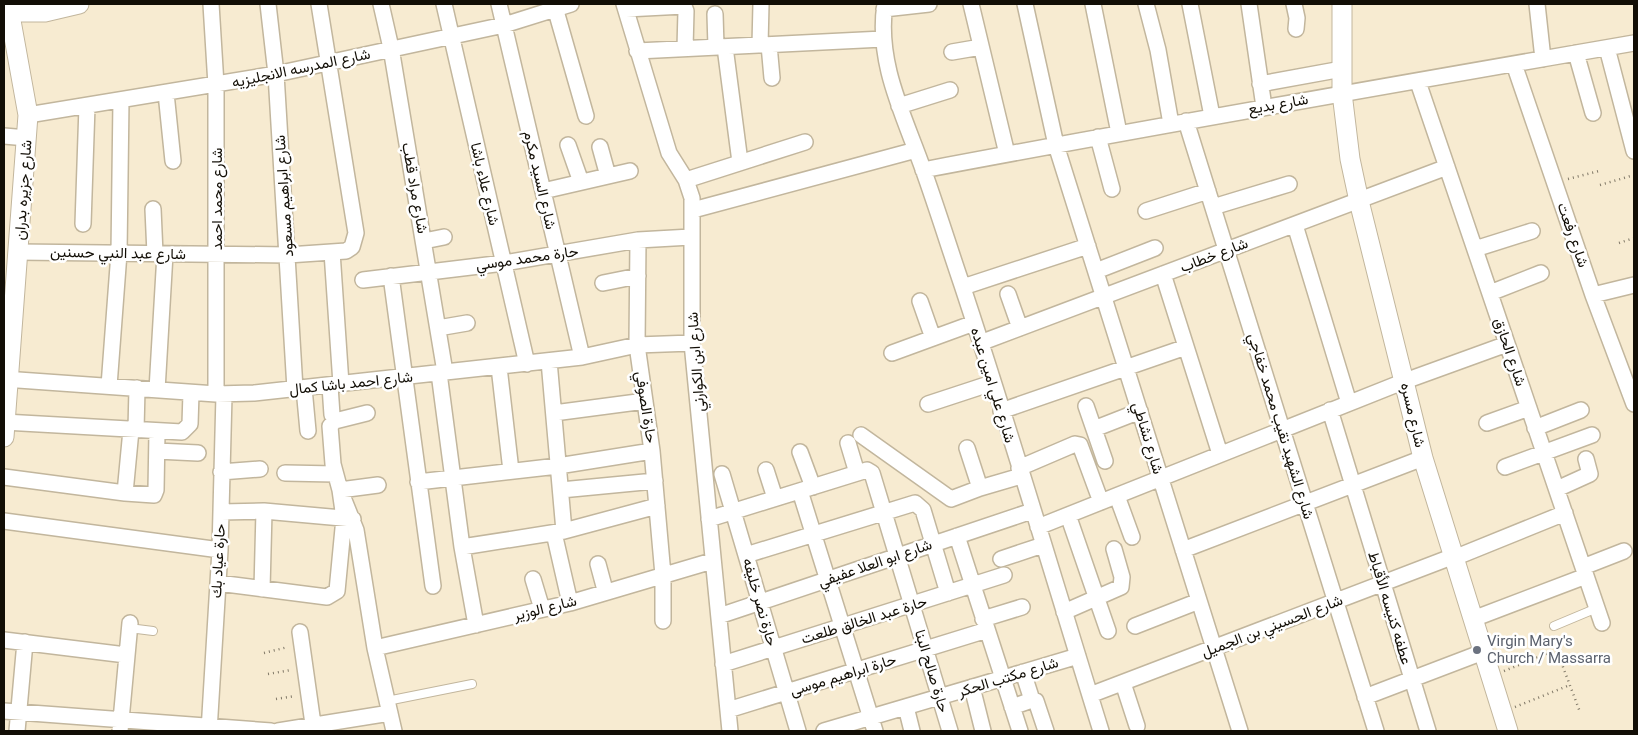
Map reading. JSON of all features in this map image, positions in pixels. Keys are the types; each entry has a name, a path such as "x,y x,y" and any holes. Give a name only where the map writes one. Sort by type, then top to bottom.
{"street":[{"name":"شارع محمد احمد","path":"211,4 216,85 220,395"},
{"name":"شارع ابراهيم مسعود","path":"268,4 276,74 288,255 300,389 308,431"},
{"path":"320,4 329,62"},
{"name":"شارع مراد قطب","path":"381,4 438,328 453,478 462,548 476,625"},
{"name":"شارع علاء باشا","path":"444,4 526,364"},
{"name":"شارع السيد مكرم","path":"499,4 582,357"},
{"name":"شارع المدرسه الانجليزيه","path":"28,115 276,74 504,24 555,6 571,4"},
{"path":"761,4 765,45 772,78"},
{"path":"884,6 929,4"},
{"path":"971,4 1007,154"},
{"name":"شارع نشاطي","path":"1025,4 1056,145 1240,731"},
{"path":"1093,4 1119,133"},
{"name":"شارع الشهيد نقيب محمد خفاجي","path":"1146,4 1179,122 1208,191 1376,731"},
{"path":"1190,4 1212,116"},
{"path":"1249,4 1264,107"},
{"path":"1294,4 1297,18 1296,29"},
{"name":"شارع مسره","path":"1342,4 1342,93 1350,159 1359,201 1423,458 1506,726"},
{"path":"1537,4 1543,59"},
{"path":"7,10 28,14 67,6"},
{"path":"555,6 586,116"},
{"path":"625,7 684,6 686,11 685,48"},
{"name":"شارع علي امين عبده","path":"884,6 883,39 886,63 899,106 924,170 963,287 1101,731"},
{"name":"شارع ابن الكوارني","path":"625,7 669,153 686,180 692,198 692,343 730,731"},
{"name":"شارع جزيره بدران","path":"4,427 13,249 27,138 28,115 7,10"},
{"path":"715,14 740,162"},
{"path":"637,51 883,39"},
{"name":"شارع بديع","path":"924,170 1212,116 1342,93 1418,82 1634,43"},
{"path":"952,52 982,47"},
{"path":"1607,48 1634,151"},
{"path":"1576,53 1593,113"},
{"name":"شارع عبد النبي حسنين","path":"13,249 218,255 288,255 346,251 352,247 356,233 329,62"},
{"name":"شارع رفعت","path":"1514,64 1593,295 1634,404"},
{"path":"1260,84 1342,68"},
{"name":"شارع الحازق","path":"1418,82 1599,615"},
{"path":"899,106 950,90"},
{"path":"166,93 174,162"},
{"path":"109,386 119,253 121,100"},
{"path":"83,224 87,106"},
{"path":"4,136 27,138"},
{"path":"1098,137 1112,190"},
{"path":"686,180 805,142"},
{"path":"568,145 581,182"},
{"path":"600,146 608,176"},
{"path":"693,210 916,150"},
{"name":"شارع خطاب","path":"980,343 1447,167"},
{"path":"543,191 630,171"},
{"path":"1213,207 1288,184"},
{"path":"1146,211 1208,191"},
{"path":"153,209 160,254 157,390"},
{"path":"1295,224 1349,403"},
{"path":"1475,249 1532,231"},
{"path":"424,241 444,237"},
{"name":"حارة محمد موسي","path":"362,280 504,263 638,240 691,237"},
{"name":"حارة الصوفي","path":"638,240 636,345 655,481 663,575 663,621"},
{"path":"963,287 1088,246"},
{"path":"1096,271 1154,248"},
{"path":"332,252 336,385 332,415"},
{"path":"1164,274 1220,454"},
{"path":"1490,293 1541,274"},
{"path":"391,276 433,586"},
{"path":"603,283 638,276"},
{"path":"1593,295 1634,285"},
{"path":"1008,294 1020,328"},
{"path":"920,301 932,338"},
{"path":"438,328 467,323"},
{"path":"892,353 974,324"},
{"name":"شارع احمد باشا كمال","path":"6,379 220,395 300,389 526,364 582,357 636,345 692,343"},
{"path":"1038,528 1330,410 1507,344"},
{"path":"1002,411 1186,347"},
{"path":"549,361 560,490 559,532 570,603"},
{"path":"499,367 512,471"},
{"path":"928,404 992,382"},
{"path":"125,493 137,388"},
{"path":"4,427 182,432 190,424 191,392"},
{"name":"حارة عياد بك","path":"209,729 220,550 220,395"},
{"path":"554,413 645,401"},
{"path":"1086,406 1104,461"},
{"path":"1487,423 1529,408"},
{"name":"عطفه كنيسه الأقباط","path":"1330,410 1428,731"},
{"path":"1536,428 1581,410"},
{"path":"1094,430 1140,411"},
{"path":"367,413 331,424 335,474 348,519 394,731"},
{"path":"4,477 125,493 154,494 156,490 157,432"},
{"path":"1505,467 1592,435"},
{"name":"حارة صالح البنا","path":"950,731 872,473 862,472 855,439 950,499 980,488"},
{"path":"967,448 980,488 1020,472 1075,444 1080,445 1101,502"},
{"path":"157,451 198,453"},
{"path":"418,482 558,466 652,451"},
{"path":"800,452 814,534 873,724"},
{"path":"1183,550 1423,458"},
{"path":"1557,489 1590,474 1586,459"},
{"path":"221,472 260,469"},
{"path":"766,470 775,498"},
{"path":"709,519 862,472"},
{"path":"285,473 335,474"},
{"name":"حارة نصر خليفه","path":"722,474 798,731"},
{"path":"560,490 655,481"},
{"path":"340,490 378,485"},
{"path":"1117,496 1132,536"},
{"path":"746,555 884,512 912,504 919,505 923,510 948,593"},
{"path":"462,548 559,532 657,506"},
{"path":"262,589 264,511"},
{"path":"221,512 264,511 348,519"},
{"name":"شارع ابو العلا عفيفي","path":"718,616 1032,511"},
{"name":"شارع الحسيني بن الجميل","path":"1090,695 1565,513"},
{"path":"1068,516 1108,631"},
{"path":"218,584 327,597 336,591 348,519"},
{"path":"4,521 220,550"},
{"path":"956,536 1020,731"},
{"path":"1001,559 1043,545"},
{"path":"1064,612 1118,589 1122,584 1122,576 1114,549"},
{"path":"1473,619 1584,572 1624,551"},
{"name":"شارع الوزير","path":"375,648 570,603 605,590 712,561"},
{"path":"598,564 605,590"},
{"name":"حارة عبد الخالق طلعت","path":"723,664 972,586 1004,574"},
{"path":"533,579 542,609"},
{"path":"1135,626 1199,601"},
{"name":"حارة ابراهيم موسى","path":"728,710 926,649 1022,606"},
{"path":"120,726 129,626"},
{"path":"301,638 314,729"},
{"path":"4,640 126,655"},
{"path":"17,731 11,711 25,642"},
{"path":"1365,697 1484,654"},
{"name":"شارع مكتب الحكر","path":"832,730 873,724 906,707 1078,656"},
{"path":"1023,672 1032,700 1038,704 1046,731"},
{"path":"1122,682 1137,726"},
{"path":"972,687 983,731"},
{"path":"1012,707 1032,700"},
{"path":"278,731 314,729 389,707"},
{"path":"906,707 912,731"},
{"path":"11,711 120,726 271,731"}],"lane":[{"path":"1554,626 1599,615"},
{"path":"129,626 153,631"},
{"path":"1484,654 1479,665 1497,719 1506,726"},
{"path":"389,707 472,684"}],"path":[{"path":"1555,183 1599,171"},
{"path":"1600,184 1634,175"},
{"path":"1619,243 1634,238"},
{"path":"264,653 301,638"},
{"path":"1554,644 1580,712"},
{"path":"1491,677 1556,650"},
{"path":"268,674 305,667"},
{"path":"1506,726 1570,685"},
{"path":"276,699 309,694"}],"place":[{"name":"Virgin Mary's Church / Massarra","path":"1477,650"}]}
